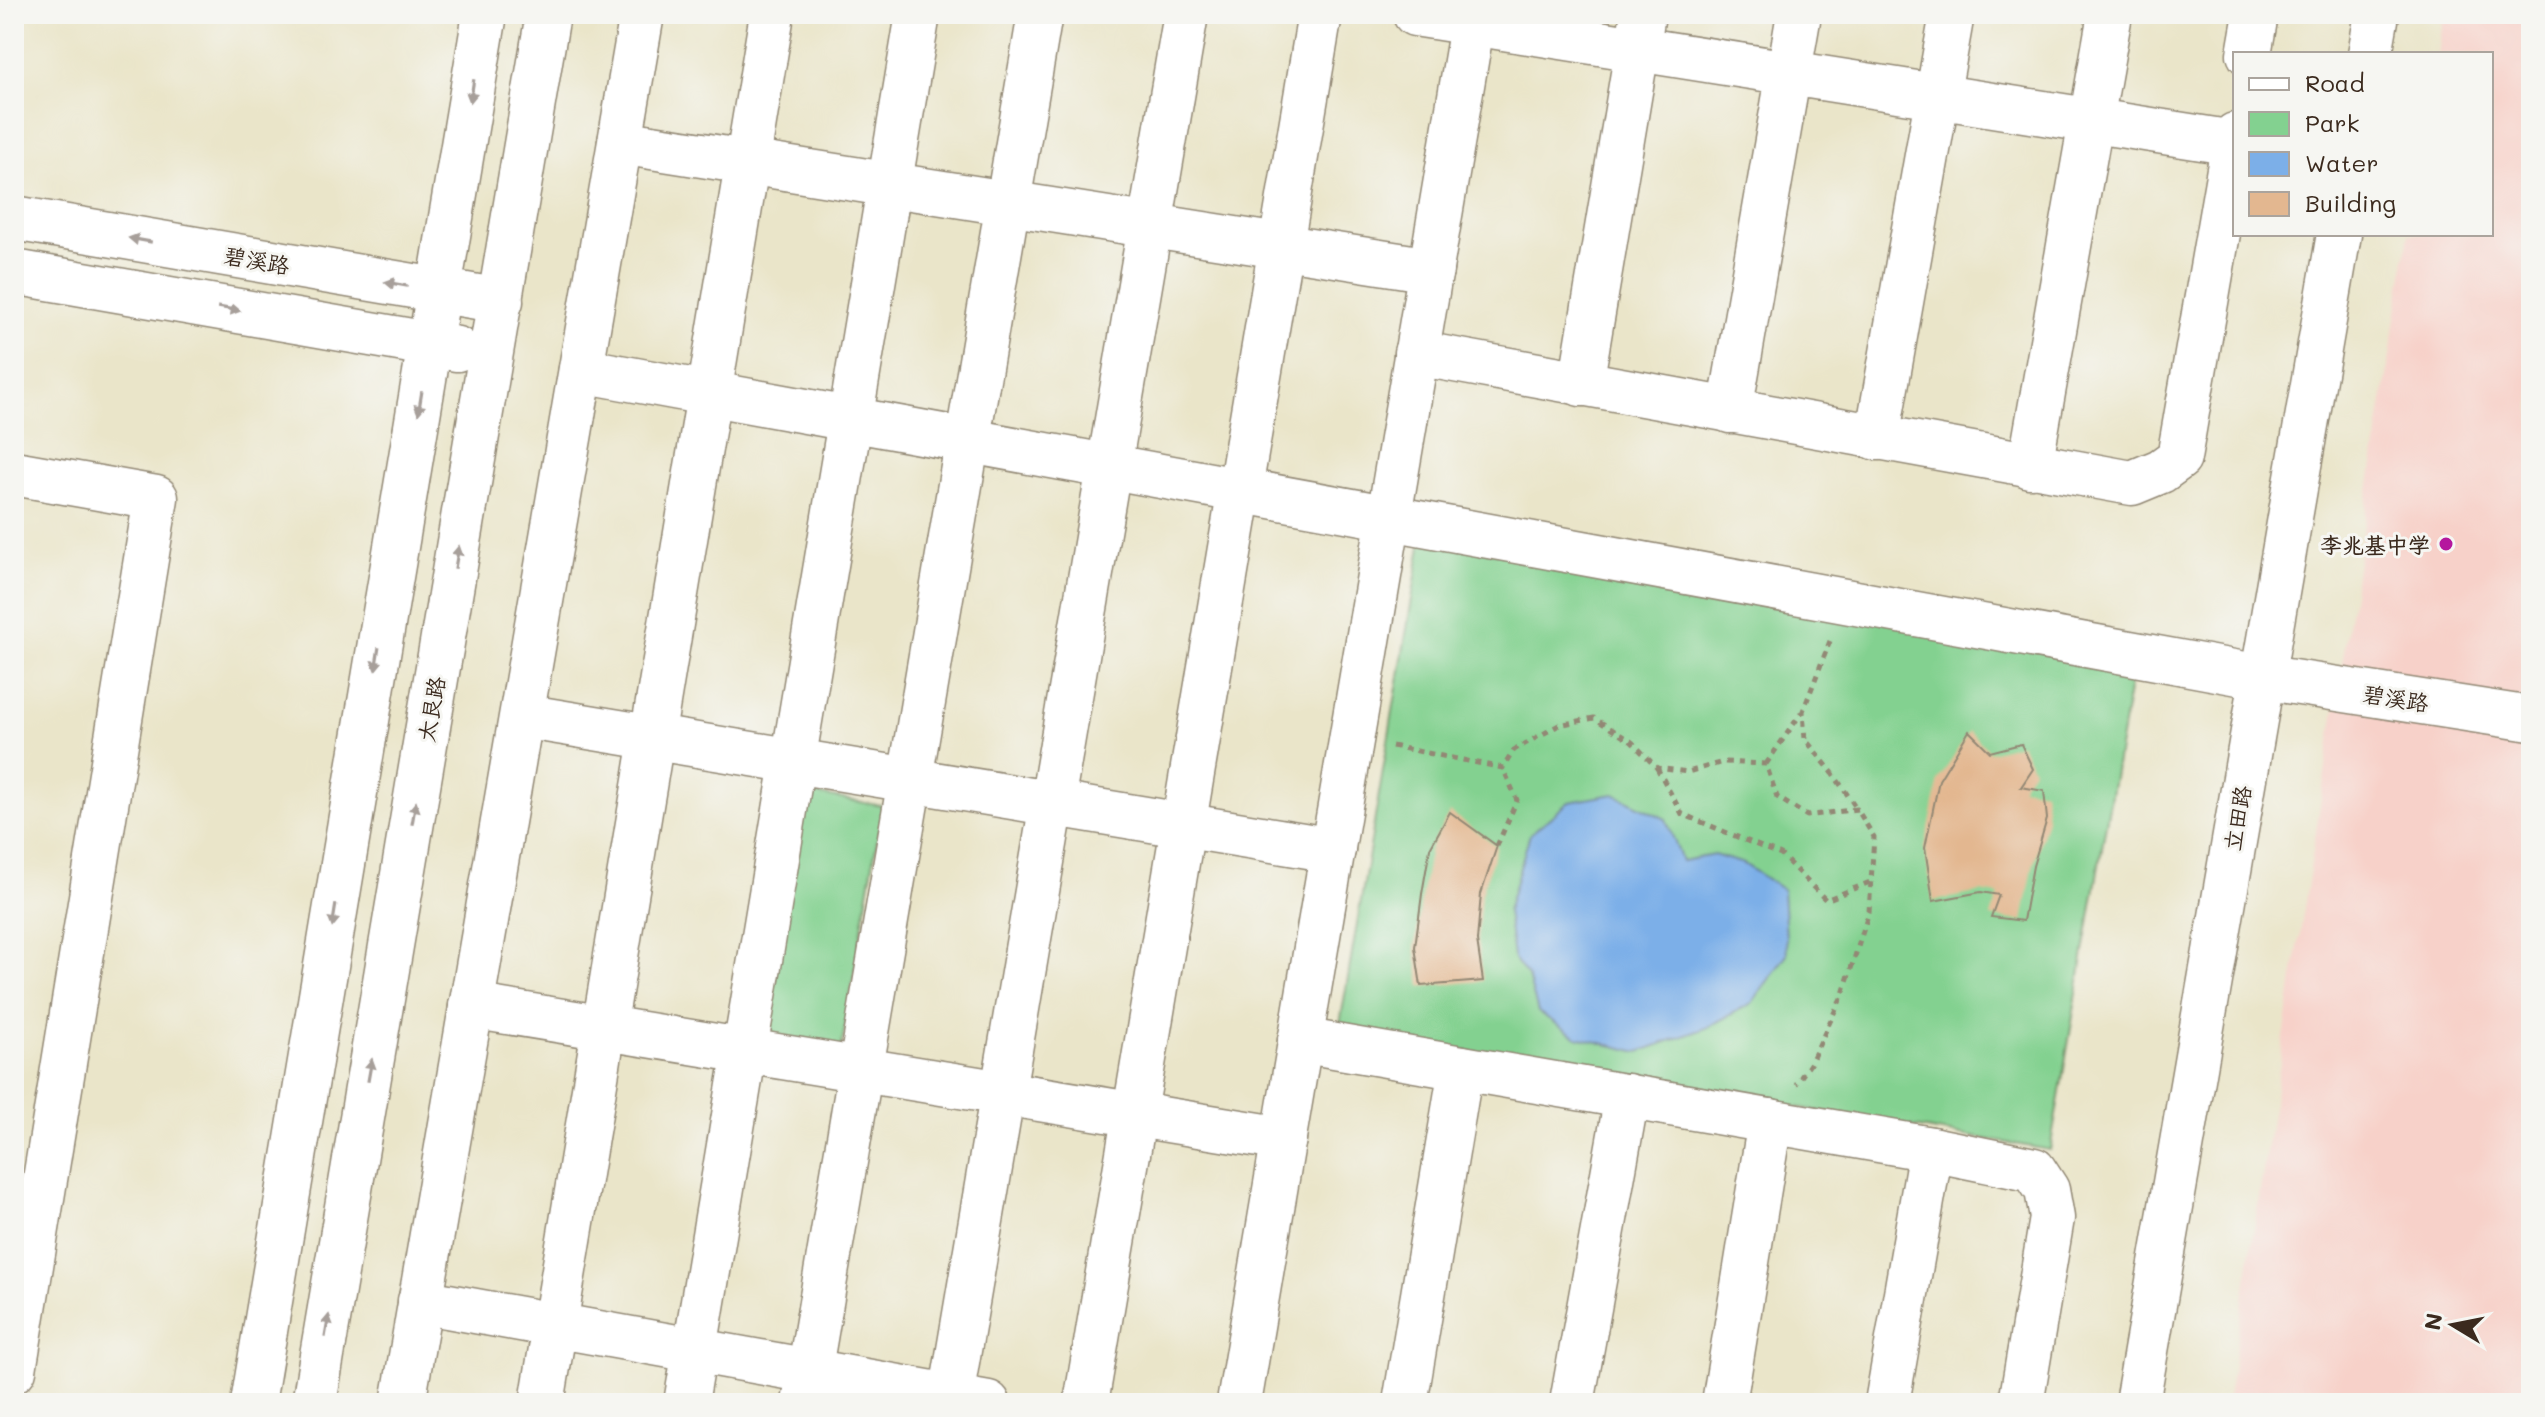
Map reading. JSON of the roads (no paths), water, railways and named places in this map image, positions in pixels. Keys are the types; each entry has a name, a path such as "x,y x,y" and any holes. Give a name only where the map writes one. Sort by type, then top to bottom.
{"street":[{"path":"253,1403 485,14"},
{"name":"太艮路","path":"314,1403 548,14"},
{"path":"403,1403 642,14"},
{"path":"542,1403 772,14"},
{"path":"686,1403 918,14"},
{"path":"807,1387 1040,14"},
{"path":"420,1301 695,1351 807,1387 963,1401 1002,1092 1186,14"},
{"path":"1086,1403 1320,14"},
{"path":"1415,14 1640,31 1789,73 2091,121 2233,139"},
{"path":"1730,411 1799,14"},
{"path":"1877,438 1952,14"},
{"path":"2030,466 2110,14"},
{"path":"2249,52 2256,14"},
{"path":"2370,52 2377,14"},
{"path":"1239,1403 1473,18"},
{"path":"1581,384 1640,31"},
{"path":"620,142 1431,270"},
{"path":"1416,353 2132,483 2161,471 2179,458 2233,145"},
{"name":"碧溪路","path":"14,218 501,301"},
{"name":"立田路","path":"2137,1403 2339,236"},
{"path":"14,272 491,355"},
{"name":"碧溪路","path":"581,370 2261,677 2531,719"},
{"path":"14,473 156,498 26,1224 14,1370"},
{"path":"522,716 1333,850"},
{"path":"471,1006 1284,1139"},
{"path":"1300,1040 1931,1149 2034,1170 2047,1190 2052,1218 2021,1403"},
{"path":"1405,1403 1461,1068"},
{"path":"1572,1403 1627,1096"},
{"path":"1724,1403 1770,1121"},
{"path":"1887,1403 1931,1149"}],"water":[{"path":"1614,794 1666,819 1682,861 1714,855 1744,864 1783,890 1787,954 1752,1003 1706,1028 1639,1052 1577,1037 1538,1012 1528,977 1513,957 1507,911 1530,834 1569,802"}],"place":[{"name":"李兆基中学","path":"2446,544"}]}
